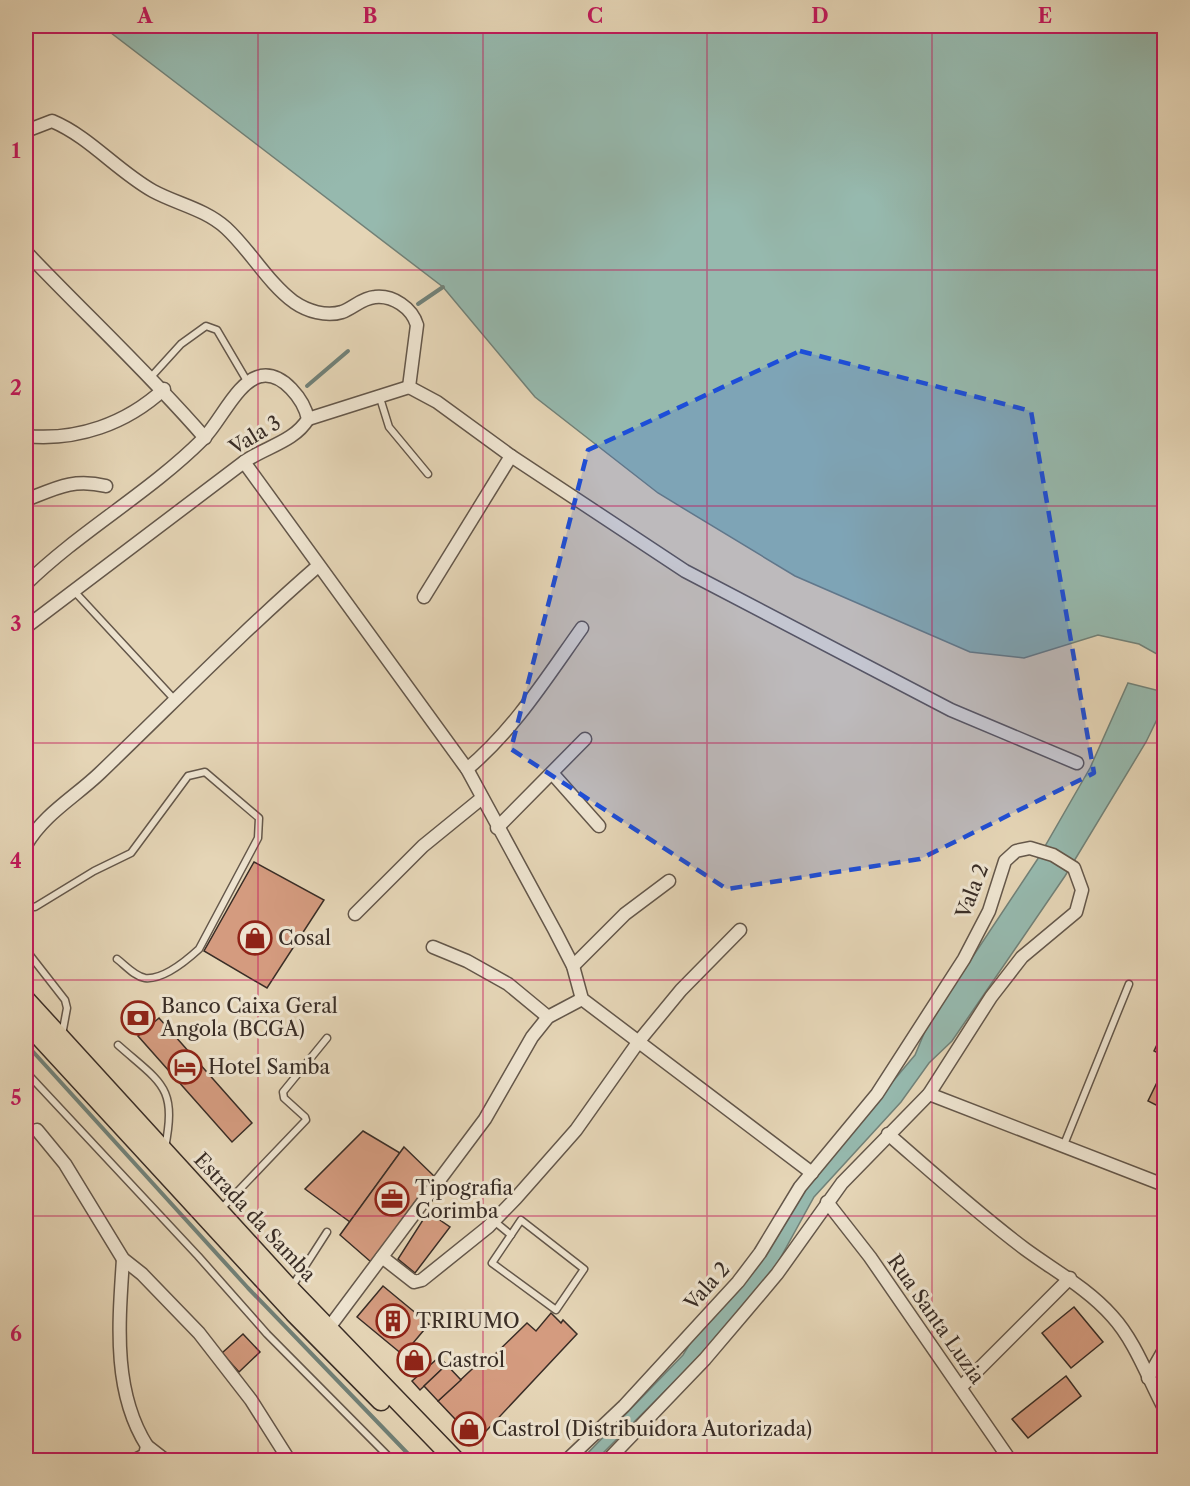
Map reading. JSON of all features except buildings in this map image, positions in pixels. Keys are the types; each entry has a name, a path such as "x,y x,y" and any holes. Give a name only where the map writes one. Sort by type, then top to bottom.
{"main road":[{"name":"Estrada da Samba","path":"26,1000 328,1329 455,1461"},
{"name":"Estrada da Samba","path":"26,1022 294,1313 439,1461"}],"street":[{"path":"26,131 51,121 73,130 111,162 153,191 202,211 224,226 260,264 286,297 310,311 324,314 341,312 376,296 400,302 415,316 417,325 409,387"},
{"path":"27,253 164,389 205,438"},
{"name":"Vala 3","path":"26,584 46,564 181,460 205,438 247,381 262,376 275,378 289,387 307,414 294,436 260,451 244,462 26,627"},
{"path":"307,414 380,398 409,387 436,402 511,456 685,571 951,710 1077,763"},
{"path":"26,436 48,438 86,434 132,412 164,389"},
{"path":"424,597 511,456"},
{"path":"244,462 467,769 573,966 582,999 812,1173"},
{"path":"26,500 55,488 84,481 106,486"},
{"path":"26,844 46,817 98,775 256,620 318,566"},
{"path":"467,769 484,755 529,704 582,628"},
{"path":"497,828 585,739"},
{"path":"552,773 599,826"},
{"path":"355,914 423,846 482,798"},
{"name":"Vala 2","path":"567,1461 624,1406 738,1282 812,1173 877,1094 964,959 989,911 1005,861 1016,851 1030,849 1053,855 1074,868 1082,890 1076,912 1022,957 992,997 929,1094 888,1134 827,1202 777,1274 705,1359 608,1461"},
{"path":"573,966 625,914 669,881"},
{"path":"382,1257 408,1279 414,1282 422,1280 494,1221 576,1130 639,1041 681,990 740,930"},
{"path":"433,947 467,961 508,984 548,1017"},
{"path":"328,1329 485,1119 532,1037 548,1017 582,999"},
{"path":"929,1094 1164,1185"},
{"path":"37,1130 65,1164 123,1259 142,1274 199,1333 250,1400 290,1461"},
{"path":"888,1134 982,1215 1026,1249 1070,1278 1113,1317 1128,1339 1164,1408"},
{"name":"Rua Santa Luzia","path":"827,1202 870,1257 1010,1461"},
{"path":"123,1259 119,1339 123,1378 132,1417 147,1446 165,1461"},
{"path":"960,1387 1070,1278"},
{"path":"1148,1377 1164,1350"},
{"path":"135,1461 145,1455 147,1446"}],"lane":[{"path":"151,377 181,344 206,326 217,330 247,381"},
{"path":"380,398 389,426 428,474"},
{"path":"74,591 174,699"},
{"path":"26,905 35,907 94,871 131,853 188,776 206,772 260,818 258,838 199,949 189,958 156,977 144,978 117,959"},
{"path":"26,950 65,1000 66,1021 61,1038"},
{"path":"1063,1147 1129,984"},
{"path":"219,1211 306,1120 284,1098 282,1092 327,1038"},
{"path":"118,1045 155,1077 166,1091 171,1108 165,1152"},
{"path":"26,1072 198,1256 267,1334 392,1461"},
{"path":"521,1220 584,1269 556,1310 492,1263 511,1235 521,1220"},
{"path":"494,1221 511,1235"},
{"path":"291,1289 327,1232"}],"highlighted area":[{"path":"800,351 1031,411 1094,773 920,859 727,889 511,749 588,450"}],"water":[{"path":"102,26 1164,26 1164,658 1139,644 1098,635 1024,658 970,652 795,576 658,493 535,397 443,287"},
{"path":"1128,683 1164,692 1164,705 1146,742 1065,876 952,1041 929,1063 901,1102 814,1197 777,1264 692,1364 596,1460 584,1460 583,1458 683,1355 705,1319 801,1190 915,1055 928,1024 1037,860 1090,768"}],"waterway":[{"path":"418,304 443,287"},
{"path":"307,386 348,351"},
{"path":"1158,695 1164,685"},
{"path":"26,1044 248,1288 414,1460"}],"place":[{"name":"Cosal","path":"255,938"},
{"name":"Banco Caixa Geral Angola (BCGA)","path":"138,1018"},
{"name":"Hotel Samba","path":"185,1067"},
{"name":"Tipografia Corimba","path":"392,1199"},
{"name":"TRIRUMO","path":"393,1321"},
{"name":"Castrol","path":"414,1360"},
{"name":"Castrol (Distribuidora Autorizada)","path":"469,1429"}]}
